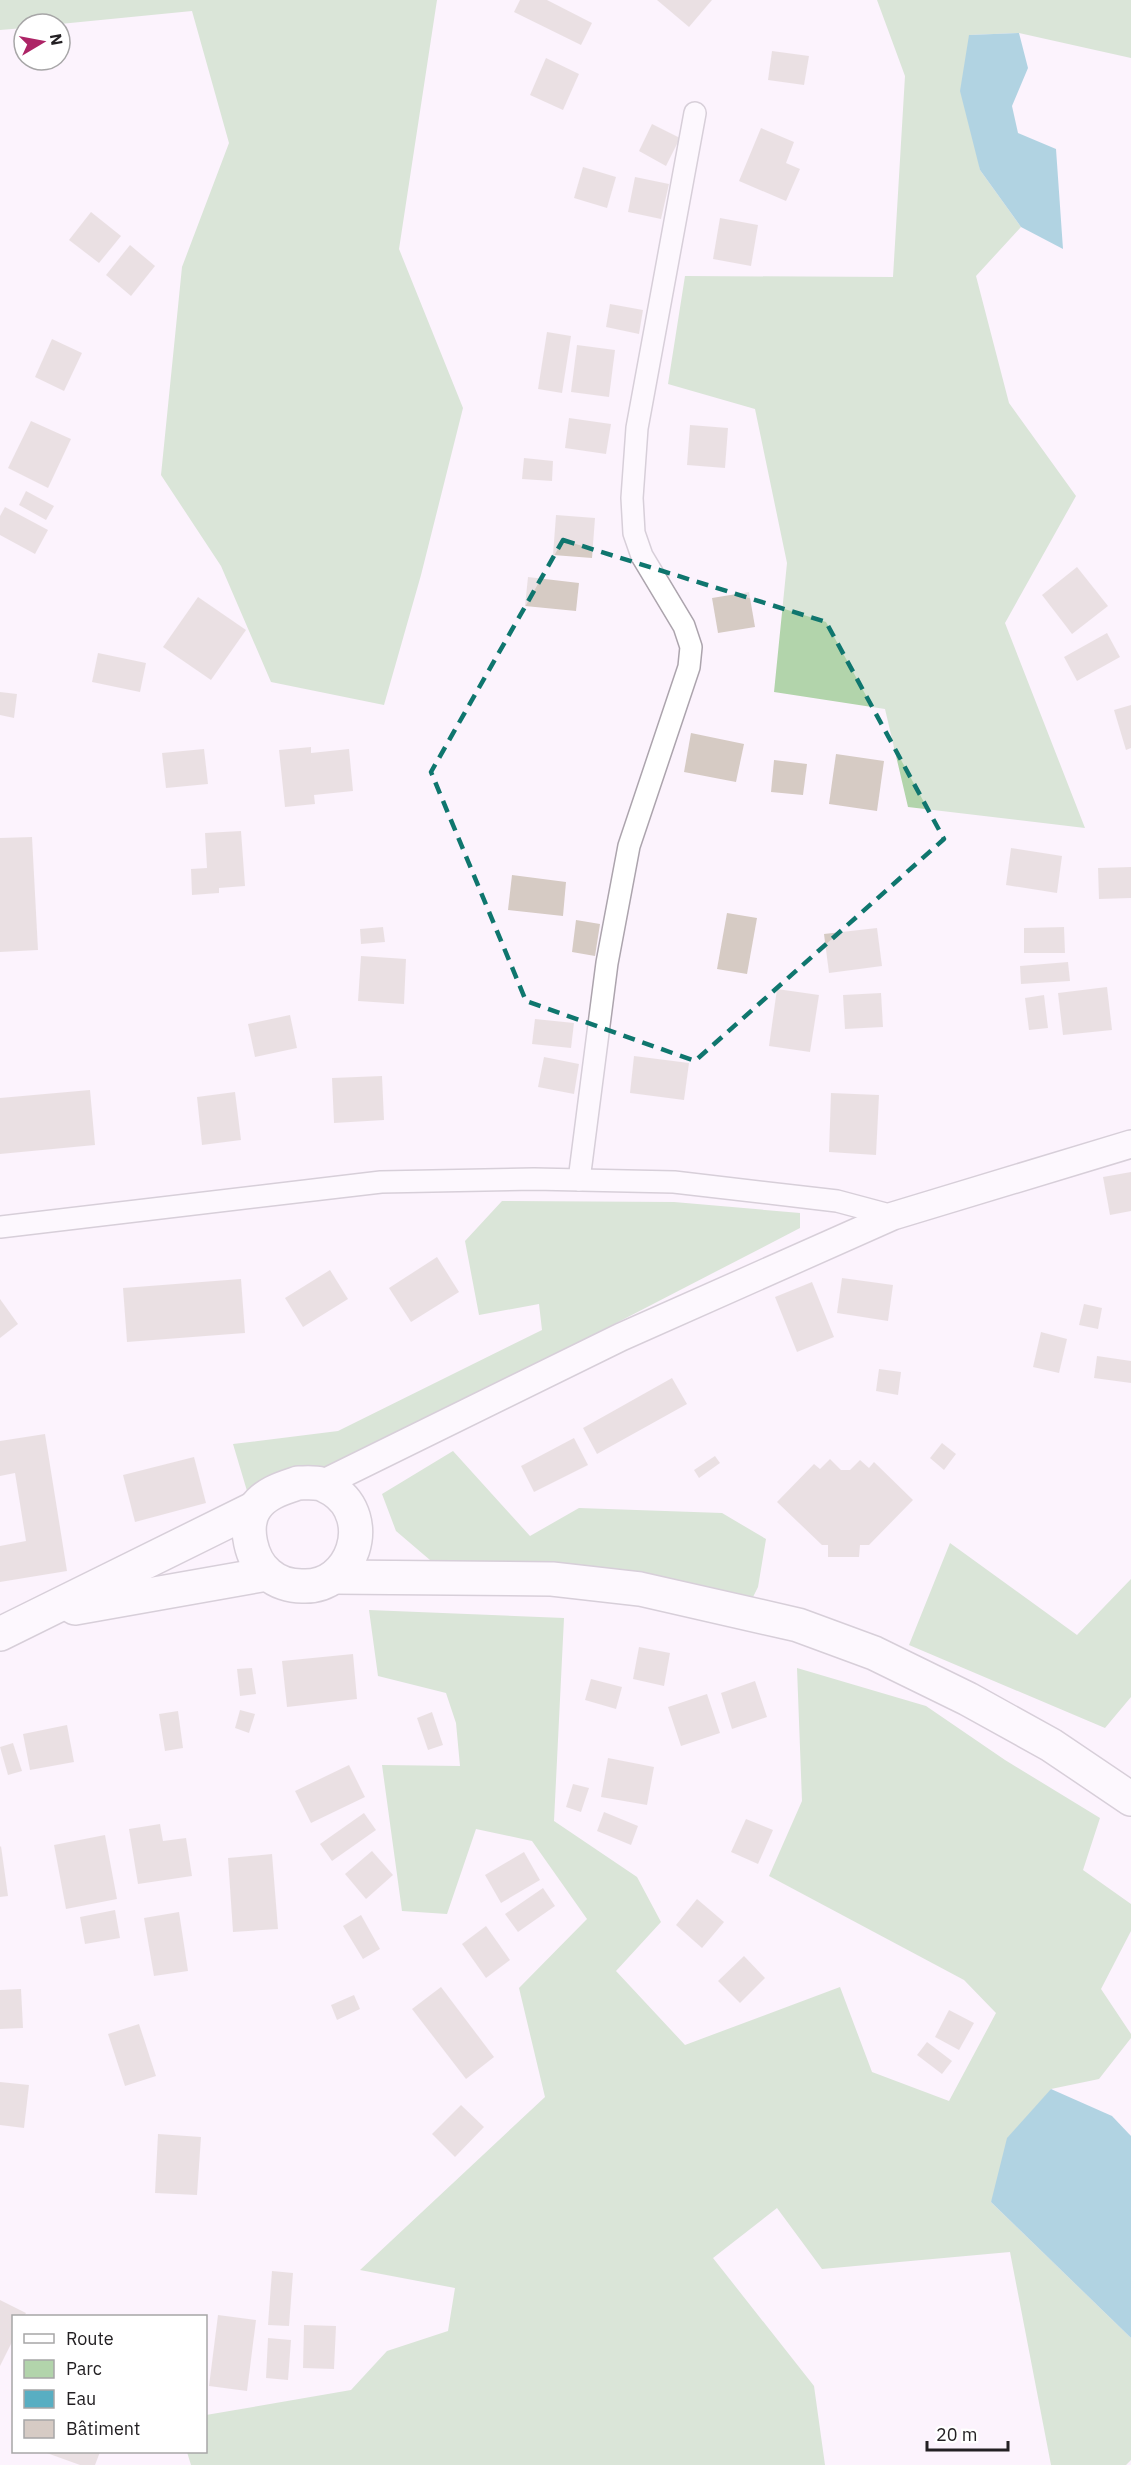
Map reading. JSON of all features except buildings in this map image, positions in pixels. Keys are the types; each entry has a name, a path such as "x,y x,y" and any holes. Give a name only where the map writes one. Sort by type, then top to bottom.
{"main road":[{"path":"0,1634 255,1508 273,1492 298,1482 322,1484 344,1497 355,1517 355,1536 350,1559 334,1577 312,1587 288,1586 267,1574 253,1554 249,1531 255,1508"},
{"path":"38,1615 267,1574"},
{"path":"334,1577 552,1579 640,1589 798,1625 874,1653 968,1699 1051,1745 1131,1799"}],"street":[{"path":"579,1180 607,963 629,846 688,667 691,647 684,626 642,556 634,532 632,498 637,428 696,113"},
{"path":"322,1484 621,1337 893,1216 1131,1144"},
{"path":"0,1227 381,1182 579,1180 674,1182 837,1202 893,1216"}],"highlighted area":[{"path":"563,540 826,622 944,839 695,1061 526,1001 431,772"}],"green space":[{"path":"0,0 437,0 399,249 463,408 421,575 384,705 271,682 221,566 161,475 182,267 229,143 192,11 72,23 72,12 12,12 12,29 0,30"},
{"path":"877,0 1131,0 1131,58 1019,33 969,35 980,170 1021,227 976,276 1009,403 1076,496 1005,623 1085,828 908,807 885,709 774,692 787,563 755,409 668,384 685,276 893,277 905,76"},
{"path":"502,1201 674,1202 800,1213 800,1228 253,1511 233,1444 338,1431 542,1330 539,1304 479,1315 465,1241"},
{"path":"453,1451 530,1536 579,1508 722,1513 766,1539 758,1587 751,1601 437,1566 396,1531 382,1494"},
{"path":"950,1543 1077,1635 1131,1579 1131,1697 1105,1728 909,1645"},
{"path":"369,1610 564,1618 554,1821 637,1877 661,1922 616,1971 685,2045 840,1987 872,2072 949,2101 996,2013 964,1980 769,1876 802,1801 797,1668 926,1706 1005,1760 1100,1818 1083,1870 1131,1904 1131,1931 1101,1989 1131,2034 1131,2038 1099,2079 1051,2089 991,2202 1131,2338 1131,2460 1126,2465 1051,2465 1010,2252 822,2269 777,2208 713,2258 814,2386 825,2465 191,2465 187,2453 207,2453 207,2415 351,2390 387,2351 448,2331 455,2288 360,2270 545,2097 519,1988 587,1919 532,1841 476,1829 447,1914 402,1911 382,1765 460,1766 456,1723 446,1693 378,1676"}],"water":[{"path":"1019,33 1028,68 1012,106 1018,133 1056,149 1063,249 1021,227 980,170 960,91 969,35"},
{"path":"1051,2089 1112,2116 1131,2136 1131,2338 991,2202 1007,2138"}]}
